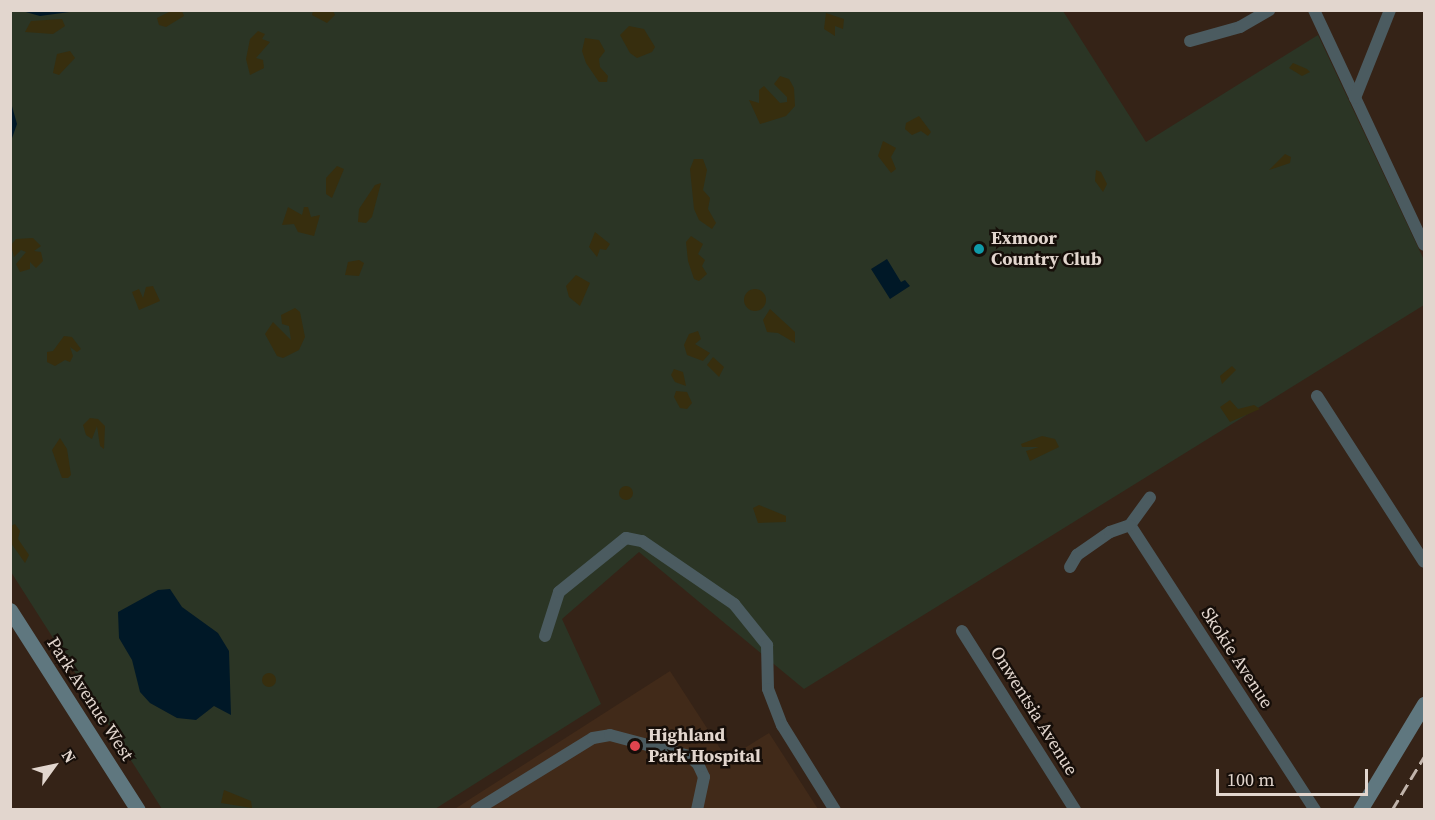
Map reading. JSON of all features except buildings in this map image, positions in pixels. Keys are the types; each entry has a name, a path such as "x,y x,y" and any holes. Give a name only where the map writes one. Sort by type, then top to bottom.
{"street":[{"path":"1190,41 1240,27 1269,10"},
{"path":"1314,10 1424,243"},
{"path":"1355,98 1390,10"},
{"path":"1317,396 1425,562"},
{"path":"1070,567 1077,555 1110,532 1130,525 1150,497"},
{"name":"Skokie Avenue","path":"1130,525 1315,810"},
{"path":"545,636 559,592 626,538 642,541 671,558 734,604 767,645 768,689 782,725 835,810"},
{"name":"Park Avenue West","path":"10,610 138,810"},
{"name":"Onwentsia Avenue","path":"962,631 1075,810"},
{"path":"1359,810 1425,704"},
{"path":"476,810 593,738 610,735 689,756 698,764 704,777 697,810"}],"shaded area":[{"name":"Highland Park Hospital","path":"670,671 727,759 769,733 818,809 453,810"}],"green space":[{"name":"Exmoor Country Club","path":"11,11 1063,11 1146,142 1318,35 1424,260 1424,305 804,689 639,552 562,619 601,704 435,809 162,809 11,572"}],"sand":[{"path":"171,11 182,11 184,16 166,27 159,25 157,18"},
{"path":"313,11 333,11 335,15 327,23 312,15"},
{"path":"826,13 844,19 843,29 835,26 835,36 824,29"},
{"path":"62,19 65,26 53,34 25,32 31,21"},
{"path":"629,26 644,29 655,47 652,52 637,58 630,53 620,35"},
{"path":"258,31 265,34 262,39 270,42 256,58 263,60 264,68 250,75 246,59 250,39"},
{"path":"585,38 599,40 605,51 599,59 600,67 608,76 607,82 599,82 586,63 582,51"},
{"path":"70,51 75,58 59,75 53,73 57,54"},
{"path":"1293,63 1310,72 1302,76 1289,68"},
{"path":"780,76 789,79 794,88 795,106 786,116 760,124 749,100 759,103 759,90 764,86 780,103 787,102 787,97 774,84"},
{"path":"919,116 931,132 928,136 921,131 912,135 905,129 906,123"},
{"path":"883,141 896,148 891,157 896,169 891,173 878,156"},
{"path":"1285,154 1291,157 1290,163 1269,170"},
{"path":"694,159 703,159 707,170 703,190 710,198 708,209 716,223 712,229 699,220 694,209 690,169"},
{"path":"337,166 344,169 332,198 326,194 326,178"},
{"path":"1096,170 1101,172 1107,184 1103,192 1095,181"},
{"path":"381,183 372,217 366,223 358,222 359,209 375,185"},
{"path":"288,207 302,215 304,207 308,207 311,217 320,215 314,236 298,232 294,224 282,225"},
{"path":"595,232 610,244 606,250 600,249 597,257 589,247"},
{"path":"691,236 703,244 698,254 705,260 702,266 707,274 699,281 694,279 688,261 686,242"},
{"path":"33,238 41,246 34,251 41,252 43,261 36,268 30,262 30,269 20,272 16,264 26,252 21,250 14,257 11,245 16,239"},
{"path":"359,260 364,263 359,276 345,275 348,262"},
{"path":"576,275 590,283 580,306 569,297 566,286"},
{"path":"153,286 160,301 139,310 132,292 139,289 143,298 146,287"},
{"path":"755,289 765,296 766,300 759,310 755,311 745,304 744,300 751,290"},
{"path":"295,308 300,312 305,337 299,350 283,358 277,356 265,334 273,322 291,340 289,326 282,324 281,315"},
{"path":"770,309 795,332 795,343 778,333 767,332 763,320"},
{"path":"698,331 701,339 695,344 710,353 703,361 687,355 684,345 689,334"},
{"path":"64,336 72,337 81,349 77,352 70,347 73,356 70,362 65,360 55,366 47,362 47,352 53,351"},
{"path":"713,357 724,367 719,377 707,365"},
{"path":"1232,366 1236,370 1222,384 1220,376"},
{"path":"674,369 683,372 686,386 675,382 671,375"},
{"path":"676,391 687,392 692,403 687,409 680,408 674,397"},
{"path":"1230,400 1238,409 1254,405 1260,409 1230,422 1220,407"},
{"path":"90,418 98,419 105,426 104,449 100,446 97,426 92,439 86,435 83,425"},
{"path":"1042,436 1055,439 1059,447 1030,461 1026,451 1039,447 1022,447 1021,444"},
{"path":"60,438 67,449 71,475 68,478 62,478 52,450"},
{"path":"623,486 629,486 633,493 629,500 623,500 619,496 619,490"},
{"path":"759,505 786,516 786,522 758,523 753,508"},
{"path":"15,524 20,531 18,539 29,555 25,563 11,543 11,526"},
{"path":"269,673 274,675 276,680 274,685 269,687 264,685 262,680 264,675"},
{"path":"224,790 251,801 252,808 221,803"}],"water":[{"path":"22,11 77,11 40,16"},
{"path":"10,99 17,124 11,141 10,141"},
{"path":"887,259 901,282 905,280 910,286 890,299 871,269"},
{"path":"170,589 182,607 218,633 229,651 231,715 214,706 196,720 177,718 150,703 140,692 132,660 119,638 118,612 158,590"}],"railway":[{"path":"1392,810 1424,757"}],"place":[{"name":"Exmoor Country Club","path":"979,249"},
{"name":"Highland Park Hospital","path":"635,746"}]}
